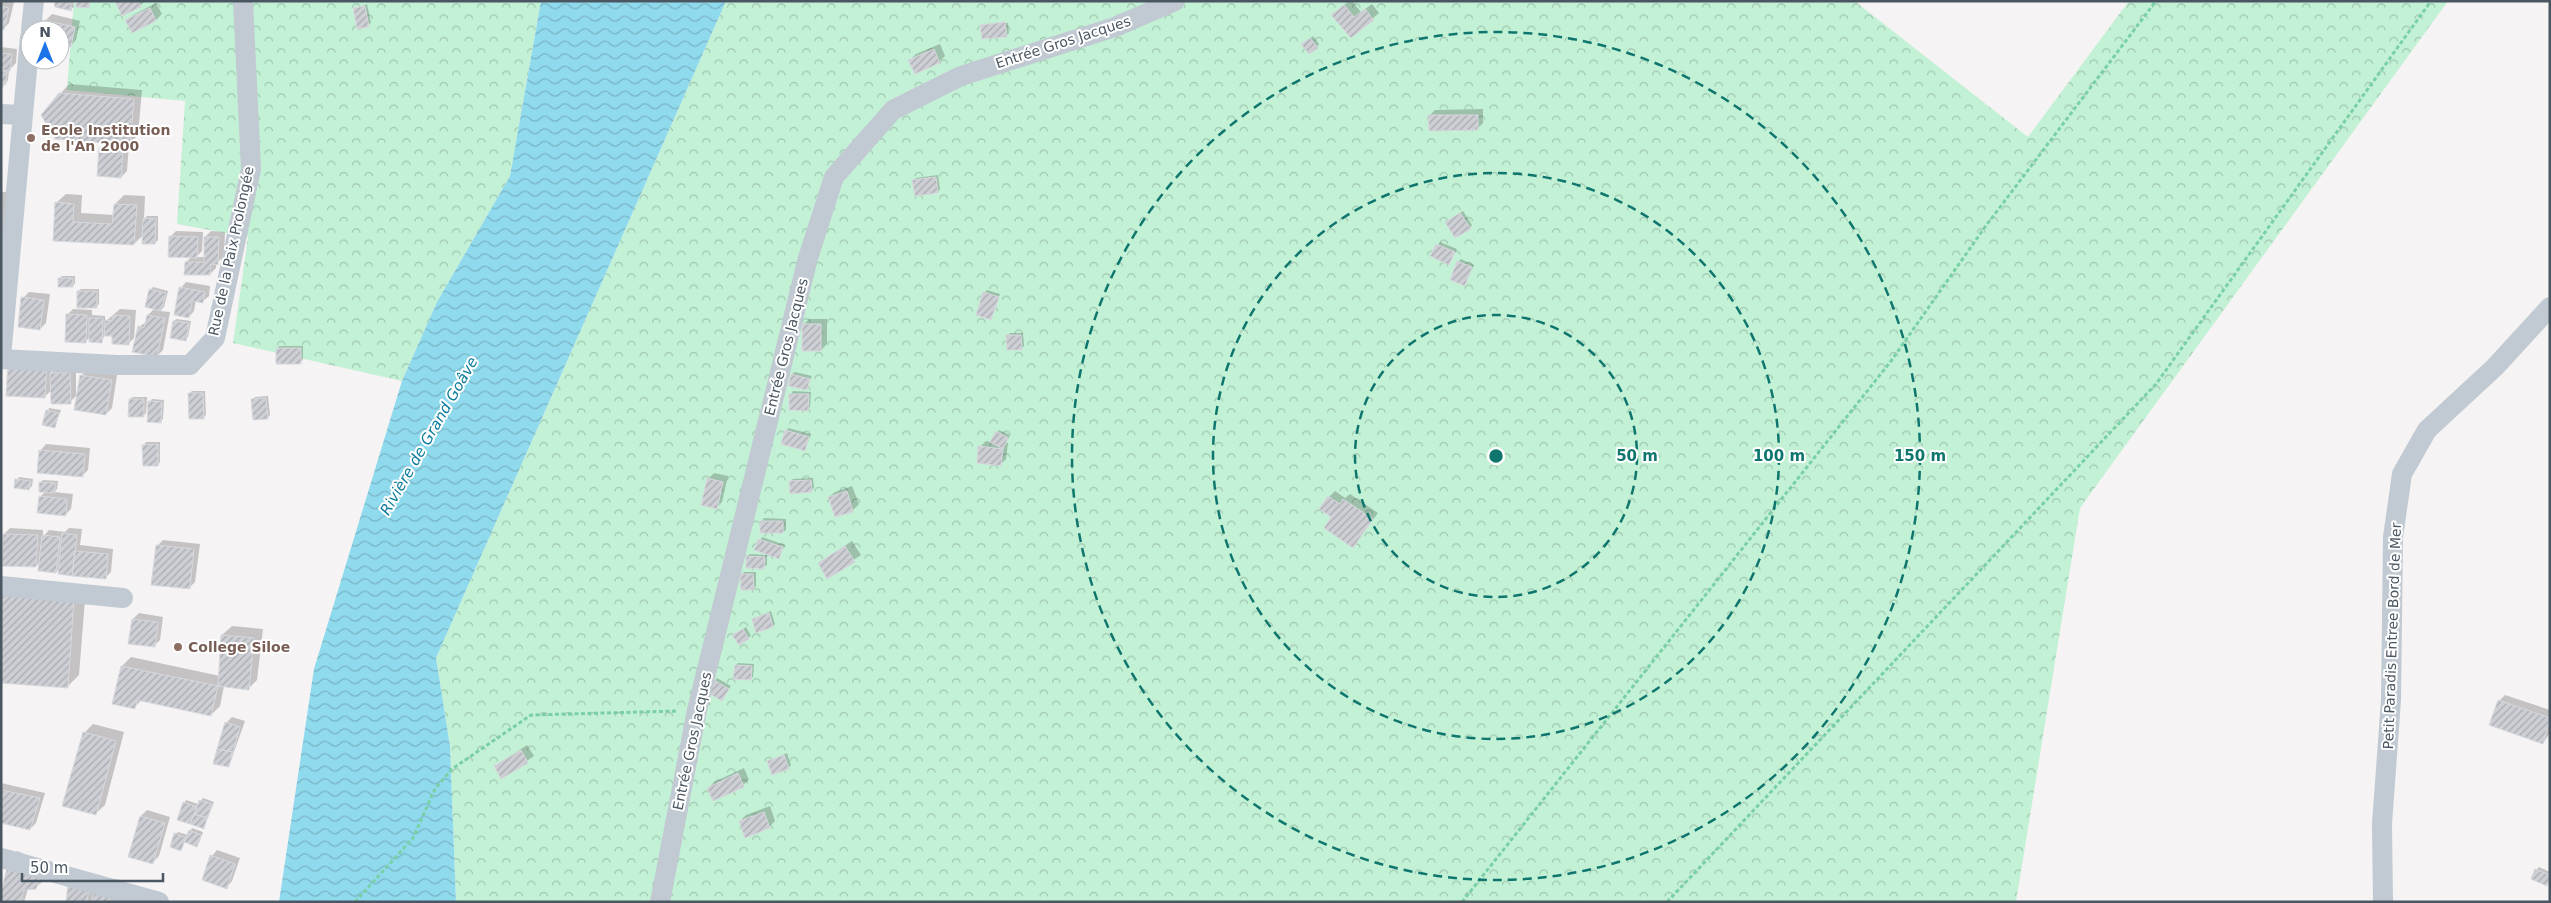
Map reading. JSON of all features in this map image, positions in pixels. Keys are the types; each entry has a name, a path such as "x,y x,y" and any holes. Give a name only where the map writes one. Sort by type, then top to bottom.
{"street":[{"path":"32,20 34,1"},
{"name":"Rue de la Paix Prolongée","path":"1,358 117,365 190,365 215,338 251,169 243,1"},
{"name":"Entrée Gros Jacques","path":"660,902 697,710 808,258 834,177 893,110 961,76 1115,27 1175,1"},
{"path":"1,358 27,70"},
{"path":"1,114 22,115"},
{"name":"Petit Paradis Entree Bord de Mer","path":"2382,902 2382,824 2391,700 2393,537 2402,474 2427,430 2495,367 2550,307"},
{"path":"1,586 123,598"},
{"path":"1,858 159,902"}],"path":[{"path":"1462,902 1891,361 1985,227 2156,1"},
{"path":"1667,902 2156,384 2431,1"},
{"path":"355,902 413,838 435,789 452,769 531,715 697,710"}],"green space":[{"path":"74,1 541,1 510,176 437,302 402,381 233,343 248,237 177,224 185,101 67,90"},
{"path":"726,1 1858,1 1857,3 2028,137 2129,1 2448,1 2080,508 2016,902 456,902 450,746 436,658"}],"water":[{"name":"Rivière de Grand Goâve","path":"541,1 726,1 436,658 450,746 456,902 279,902 314,669 402,381 437,302 510,176"}],"building":[{"path":"54,1 70,1 72,11 55,7"},
{"path":"76,1 90,1 89,8 76,7"},
{"path":"115,1 138,1 141,7 122,16"},
{"path":"1344,5 1354,17 1365,9 1374,20 1351,38 1331,15"},
{"path":"1,6 9,8 4,30 1,29"},
{"path":"365,6 369,27 357,29 353,8"},
{"path":"150,8 156,21 132,33 125,20"},
{"path":"1005,22 1007,37 982,39 980,25"},
{"path":"70,26 75,27 70,47"},
{"path":"1310,38 1318,48 1309,54 1301,44"},
{"path":"934,49 940,63 915,74 908,60"},
{"path":"1,53 12,54 10,71 1,70"},
{"path":"1,71 7,72 6,84 3,83 2,89"},
{"path":"59,93 134,99 130,145 55,139 41,115"},
{"path":"1428,115 1478,115 1478,130 1429,131"},
{"path":"99,148 123,150 121,178 97,176"},
{"path":"936,177 938,193 915,196 912,180"},
{"path":"55,202 74,204 73,222 112,224 114,204 137,205 134,245 53,241"},
{"path":"1460,213 1471,229 1455,238 1445,222"},
{"path":"143,218 156,219 155,244 142,244"},
{"path":"169,236 198,237 197,258 168,257"},
{"path":"204,237 219,237 218,265 211,264 210,275 184,275 185,262 204,262"},
{"path":"1436,244 1455,252 1449,265 1430,256"},
{"path":"1457,261 1472,267 1465,286 1450,280"},
{"path":"58,278 73,278 73,287 58,287"},
{"path":"179,287 205,292 203,303 192,301 189,318 174,315"},
{"path":"149,289 166,293 161,311 145,307"},
{"path":"77,291 97,291 97,308 77,308"},
{"path":"983,292 999,297 991,320 976,315"},
{"path":"21,297 44,300 40,330 18,327"},
{"path":"66,314 87,315 86,343 65,342"},
{"path":"113,315 130,316 129,345 112,344 112,336 104,336 105,320 112,321"},
{"path":"147,315 165,318 157,357 132,352 138,326 144,328"},
{"path":"89,318 103,318 102,343 89,342"},
{"path":"173,321 189,323 186,341 170,338"},
{"path":"802,324 821,324 821,351 802,351"},
{"path":"1006,335 1021,335 1022,350 1007,350"},
{"path":"276,348 301,348 301,364 276,364"},
{"path":"8,363 47,365 45,398 6,396"},
{"path":"50,373 70,373 71,404 51,404"},
{"path":"791,374 810,379 807,390 788,386"},
{"path":"80,375 112,380 106,415 74,410"},
{"path":"188,393 203,393 204,419 189,419"},
{"path":"789,394 809,394 808,411 789,410"},
{"path":"266,398 268,419 253,420 251,399"},
{"path":"129,399 144,399 144,417 128,417"},
{"path":"148,401 162,402 161,423 147,422"},
{"path":"46,410 59,413 55,428 42,425"},
{"path":"785,430 809,437 805,451 781,444"},
{"path":"996,431 1008,438 1003,449 990,442"},
{"path":"158,444 158,466 143,466 142,445"},
{"path":"978,446 1003,449 1001,466 977,463"},
{"path":"39,450 85,454 83,477 37,473"},
{"path":"707,478 723,482 717,509 701,505"},
{"path":"15,479 31,481 29,490 14,488"},
{"path":"811,480 812,492 790,494 789,481"},
{"path":"39,482 55,483 55,493 39,492"},
{"path":"847,491 853,512 835,517 828,497"},
{"path":"39,496 67,499 66,516 37,513"},
{"path":"1328,496 1340,504 1343,499 1373,519 1353,548 1324,528 1331,517 1319,509"},
{"path":"760,521 783,521 783,533 760,533"},
{"path":"62,533 77,535 72,576 58,574"},
{"path":"3,534 38,535 36,567 2,566"},
{"path":"42,535 60,537 56,573 38,571"},
{"path":"758,539 783,547 779,559 754,550"},
{"path":"156,545 194,549 190,589 151,585"},
{"path":"845,546 855,562 827,579 818,563"},
{"path":"75,551 108,554 106,579 72,576"},
{"path":"746,556 765,557 764,569 746,568"},
{"path":"740,574 753,574 754,590 741,590"},
{"path":"1,594 74,599 68,688 1,683"},
{"path":"769,613 773,627 756,633 752,619"},
{"path":"132,619 158,622 155,647 128,644"},
{"path":"743,629 749,639 739,645 732,635"},
{"path":"221,635 254,638 249,690 218,686"},
{"path":"735,665 752,666 751,680 733,679"},
{"path":"121,666 218,686 211,716 137,700 135,709 112,704"},
{"path":"714,680 729,689 722,701 707,692"},
{"path":"2498,700 2550,718 2543,744 2489,725"},
{"path":"225,722 240,727 233,752 217,749"},
{"path":"83,732 116,741 96,815 62,806"},
{"path":"217,749 233,752 229,767 213,764"},
{"path":"521,750 528,763 501,779 494,766"},
{"path":"784,755 789,769 772,775 767,761"},
{"path":"738,773 744,787 713,801 707,788"},
{"path":"1,790 40,798 30,830 1,823"},
{"path":"199,800 212,804 207,818 194,814"},
{"path":"183,802 197,807 190,824 177,820"},
{"path":"764,812 770,828 745,838 739,821"},
{"path":"194,814 207,818 204,829 190,824"},
{"path":"140,816 165,823 153,864 128,857"},
{"path":"189,830 201,835 197,847 184,842"},
{"path":"174,833 186,838 181,851 170,847"},
{"path":"210,855 235,864 227,889 202,880"},
{"path":"10,856 43,870 36,889 24,890 21,902 1,902 1,892"},
{"path":"2535,869 2550,875 2547,886 2531,879"},
{"path":"95,883 116,886 113,902 92,902"},
{"path":"68,884 89,887 87,902 66,902"}],"place":[{"name":"Ecole Institution de l'An 2000","path":"31,138"},
{"name":"College Siloe","path":"178,647"}]}
